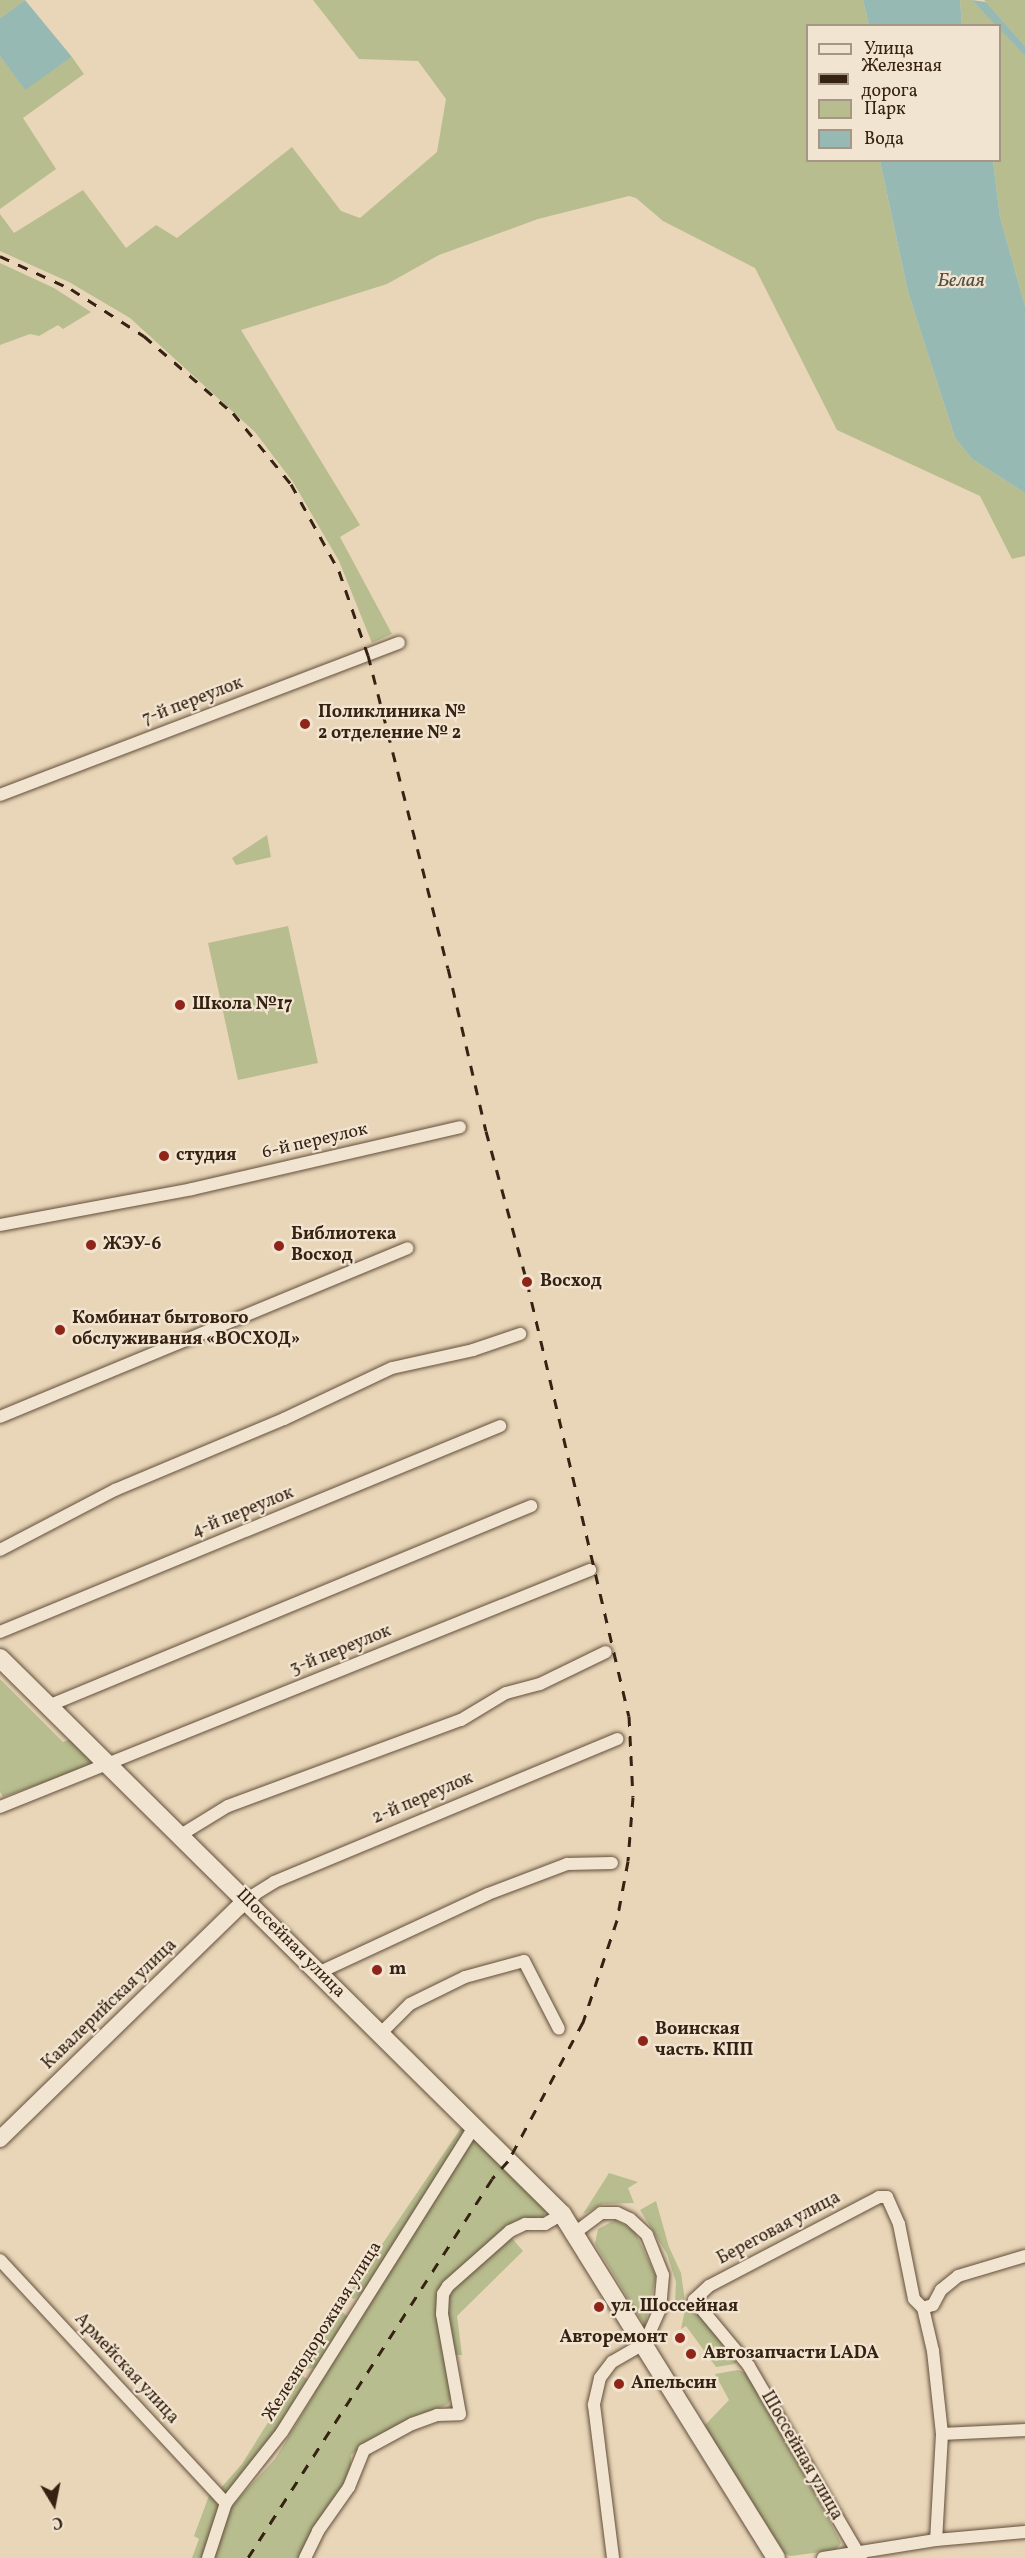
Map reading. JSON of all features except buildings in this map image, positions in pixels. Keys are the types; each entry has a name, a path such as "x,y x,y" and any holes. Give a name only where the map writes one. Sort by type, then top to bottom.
{"main road":[{"name":"Шоссейная улица","path":"0,1658 105,1765 247,1899 318,1973 562,2214 576,2232 776,2558"}],"street":[{"name":"7-й переулок","path":"0,795 399,643"},
{"name":"6-й переулок","path":"0,1225 192,1188 460,1126"},
{"path":"0,1417 406,1248"},
{"path":"0,1550 115,1490 284,1419 392,1368 473,1350 520,1334"},
{"name":"4-й переулок","path":"0,1632 500,1426"},
{"path":"48,1707 531,1506"},
{"name":"3-й переулок","path":"0,1807 590,1570"},
{"path":"179,1836 228,1806 461,1720 506,1693 540,1684 606,1652"},
{"name":"2-й переулок","path":"247,1899 274,1882 617,1738"},
{"path":"318,1973 500,1890 567,1864 612,1863"},
{"name":"Кавалерийская улица","path":"0,2139 247,1899"},
{"path":"380,2034 410,2004 465,1977 524,1962 559,2029"},
{"name":"Железнодорожная улица","path":"208,2558 226,2503 282,2432 474,2127"},
{"name":"Береговая улица","path":"694,2300 709,2286 879,2197 887,2197 898,2224 914,2299 923,2308"},
{"path":"576,2232 601,2213 617,2213 647,2235 663,2275 660,2309 645,2343 612,2362 600,2378 594,2404 613,2558"},
{"path":"305,2558 318,2531 349,2487 364,2450 412,2424 437,2415 460,2414 442,2314 443,2294 448,2286 510,2231 525,2224 545,2224 562,2214"},
{"path":"936,2540 942,2434 933,2351 923,2308 933,2305 941,2290 958,2276 1025,2256"},
{"name":"Армейская улица","path":"0,2260 226,2503"},
{"name":"Шоссейная улица","path":"694,2300 749,2366 860,2556"},
{"path":"942,2434 1025,2430"},
{"path":"823,2558 860,2556 936,2540 1025,2532"}],"green space":[{"path":"0,0 25,0 0,18"},
{"path":"313,0 863,0 869,24 806,24 806,162 880,162 908,292 955,438 972,459 1025,493 1025,556 1012,559 980,496 837,430 755,268 663,221 636,198 629,196 538,219 439,255 387,284 241,330 360,525 340,537 392,634 372,643 339,561 293,482 255,432 130,318 69,282 0,251 0,214 14,233 83,190 126,248 156,225 177,238 292,147 341,211 360,218 437,152 446,99 418,61 359,59"},
{"path":"960,0 972,0 996,24 962,24"},
{"path":"984,0 1025,0 1025,46 986,2"},
{"path":"1001,30 1025,56 1025,306 1000,217 993,162 1001,162"},
{"path":"0,56 25,89 72,57 84,74 23,118 56,169 0,209"},
{"path":"0,263 54,288 91,312 63,329 58,325 39,336 30,334 0,345"},
{"path":"267,835 271,857 236,865 232,858"},
{"path":"288,926 318,1063 238,1080 208,943"},
{"path":"0,1679 63,1742 70,1739 91,1758 88,1767 3,1797 0,1792"},
{"path":"463,2125 464,2133 364,2291 354,2299 347,2296"},
{"path":"472,2136 546,2210 542,2219 522,2218 514,2222 445,2287 453,2394 448,2404 382,2433 351,2455 351,2472 300,2558 214,2558 227,2511 275,2459 315,2393 315,2386 321,2377 324,2378"},
{"path":"609,2173 638,2182 628,2188 634,2203 603,2204 583,2214"},
{"path":"656,2201 669,2247 681,2273 685,2301 679,2303 675,2302 676,2282 667,2254 640,2210"},
{"path":"615,2220 634,2230 656,2276 645,2326 595,2244 598,2229"},
{"path":"510,2236 523,2251 457,2316 462,2355 453,2355 445,2299 448,2291"},
{"path":"691,2303 737,2361 735,2364 716,2367 686,2326 681,2329 686,2305"},
{"path":"341,2311 349,2318 317,2368 304,2369 302,2367"},
{"path":"738,2370 747,2373 820,2503 841,2543 836,2550 791,2556 785,2554 704,2426 729,2400 715,2374"},
{"path":"299,2373 308,2380 277,2431 227,2493 222,2493 220,2489 242,2464"},
{"path":"210,2493 219,2507 203,2558 192,2558 199,2539 194,2536"}],"water":[{"path":"25,0 72,57 25,90 0,56 0,18"},
{"path":"863,0 960,0 962,24 869,24"},
{"path":"972,0 986,2 1025,46 1025,56 1001,31 1001,24 995,24"},
{"name":"Белая","path":"880,162 993,162 1000,217 1025,306 1025,493 972,459 955,438 908,292"}],"railway":[{"path":"0,256 71,289 144,336 233,413 291,484 339,571 368,655 448,968 486,1131 527,1282 629,1716 633,1797 628,1861 617,1920 583,2022 508,2161 492,2179 248,2558"}],"place":[{"name":"Поликлиника № 2 отделение № 2","path":"305,724"},
{"name":"Школа №17","path":"180,1005"},
{"name":"студия","path":"164,1156"},
{"name":"ЖЭУ-6","path":"91,1245"},
{"name":"Библиотека Восход","path":"279,1246"},
{"name":"Восход","path":"527,1282"},
{"name":"Комбинат бытового обслуживания «ВОСХОД»","path":"60,1330"},
{"name":"m","path":"377,1970"},
{"name":"Воинская часть. КПП","path":"643,2041"},
{"name":"ул. Шоссейная","path":"599,2307"},
{"name":"Авторемонт","path":"680,2338"},
{"name":"Автозапчасти LADA","path":"691,2354"},
{"name":"Апельсин","path":"619,2384"}]}
